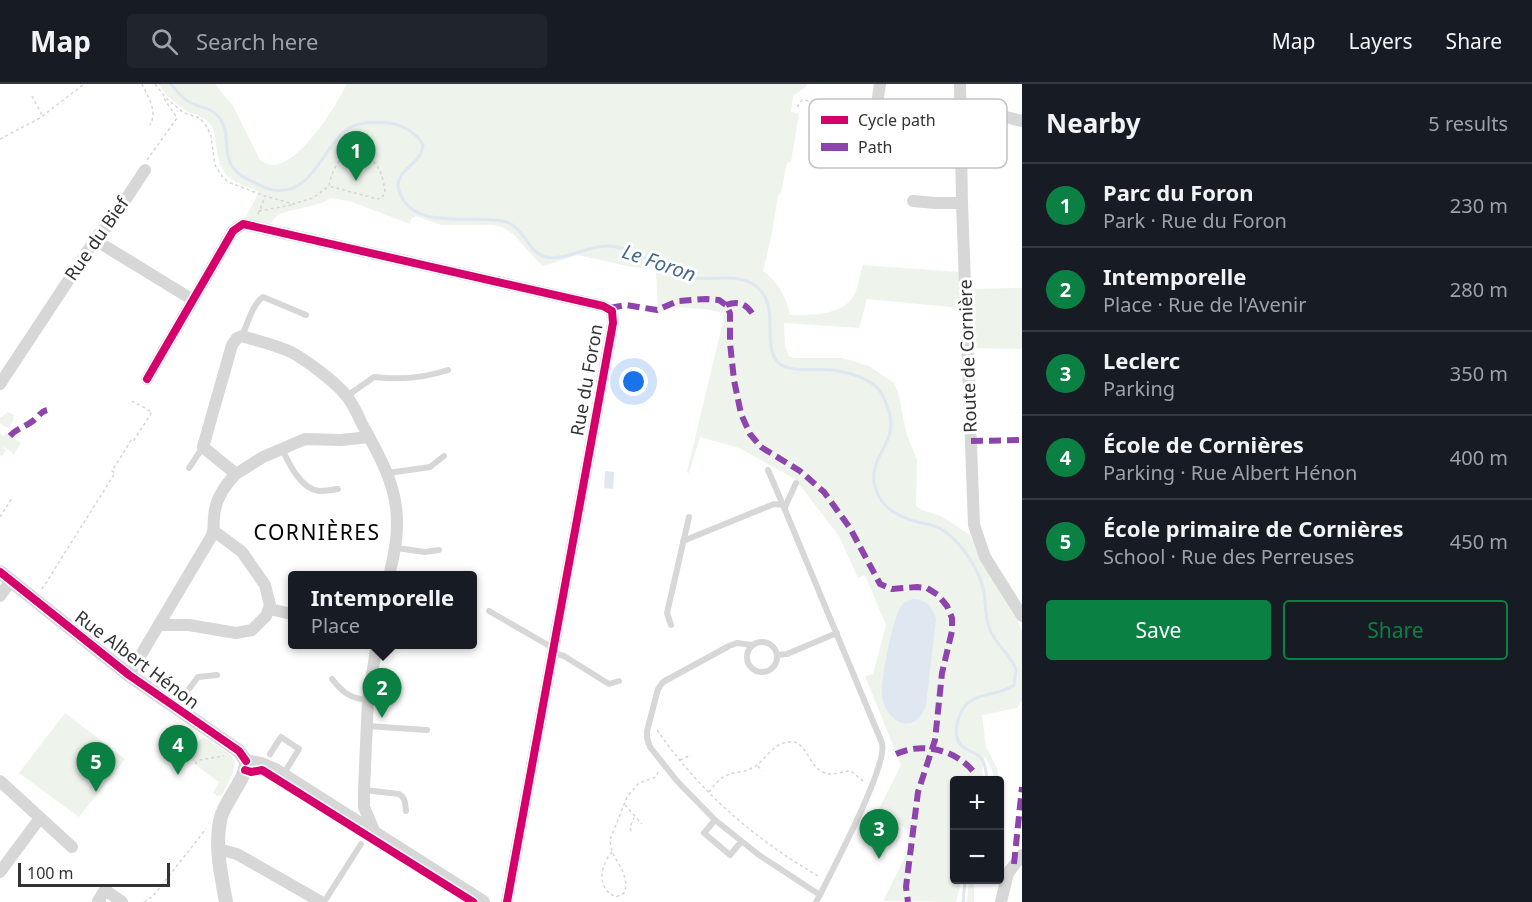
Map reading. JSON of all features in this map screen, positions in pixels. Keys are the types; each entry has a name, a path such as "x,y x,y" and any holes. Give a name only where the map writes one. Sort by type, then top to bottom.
{"street":[{"path":"877,99 879,84"},
{"path":"1007,117 1022,121"},
{"name":"Route de Cornière","path":"961,168 966,441 973,515 976,536 985,557 1022,616"},
{"name":"Rue du Bief","path":"0,384 95,240 109,225 145,170"},
{"path":"913,201 962,203"},
{"path":"147,378 236,228 243,225 253,226"},
{"name":"Rue du Foron","path":"253,226 603,306 612,311 613,323 507,902"},
{"path":"95,240 193,300"},
{"path":"236,474 203,447 232,345 237,338 242,336 290,352 333,382 347,396 388,473 396,509 396,548 390,571"},
{"path":"129,675 214,531 215,507 224,486 236,474 263,457 305,438 341,440 369,437"},
{"path":"159,625 189,625 243,632 256,627 266,616 269,609 269,596 265,585 242,552 214,531"},
{"name":"Rue Albert Hénon","path":"0,572 129,675 241,753 246,761 261,764 283,775 483,902"},
{"path":"0,596 11,581"},
{"path":"269,609 288,613"},
{"path":"375,833 364,807 364,790 368,700 376,649"},
{"path":"226,902 218,849 219,832 224,809 245,770 246,761"},
{"path":"0,781 72,847"},
{"path":"349,817 360,812 364,807"},
{"path":"0,872 40,818"},
{"path":"218,849 237,855 323,902"},
{"path":"1002,902 1008,873 1022,855"},
{"path":"98,902 105,890 122,902"}],"lane":[{"path":"242,336 253,310 263,297 306,315"},
{"path":"347,396 374,377 403,378 432,375 448,370"},
{"path":"189,468 203,447"},
{"path":"281,449 306,485 319,491 338,489"},
{"path":"388,473 430,467 444,456"},
{"path":"768,470 883,748 864,806 816,902"},
{"path":"784,506 796,483"},
{"path":"683,541 774,504 779,503 784,506"},
{"path":"671,625 667,612 689,517"},
{"path":"396,548 425,552 439,550"},
{"path":"489,611 609,684 619,681"},
{"path":"777,655 787,654 837,633"},
{"path":"758,642 768,642 773,646 777,655 776,663 769,670 762,672 749,665 747,658 752,645 758,642"},
{"path":"752,645 737,643 729,646 663,682 658,689 648,727 647,741 684,789 715,820 741,842 820,895"},
{"path":"175,708 198,677 217,675"},
{"path":"332,679 339,689 352,697 368,700"},
{"path":"366,726 427,730"},
{"path":"270,754 281,737 299,749 283,775"},
{"path":"364,790 403,796 406,811"},
{"path":"715,820 704,833 730,855 741,842"},
{"path":"323,902 361,844"}],"path":[{"path":"0,139 42,116 84,84"},
{"path":"142,84 154,112 150,125"},
{"path":"155,84 177,118"},
{"path":"161,94 183,112 197,117 209,129 215,165 226,180 293,204"},
{"path":"32,96 42,116"},
{"path":"797,107 802,100 809,101"},
{"path":"145,170 148,158 183,112"},
{"path":"260,211 313,198 329,186 333,171 338,164 350,155 359,153 366,155 378,166 385,192 382,198 377,199 329,186"},
{"path":"253,226 266,196"},
{"path":"34,599 103,492 132,439 134,440 152,412 132,400"},
{"path":"0,517 12,498"},
{"path":"648,727 656,729 708,793 738,821 795,863 827,881"},
{"path":"708,793 724,776 748,770 784,743 795,743 802,746 813,764 822,772 833,774 852,772 871,787"},
{"path":"195,764 199,760 226,756 232,747"},
{"path":"679,760 691,756"},
{"path":"612,852 605,860 602,874 610,894 616,897 624,893 626,885 612,852 610,840 624,804 633,789 657,776 659,759"},
{"path":"757,765 762,771"},
{"path":"624,804 642,824"},
{"path":"738,821 741,817"},
{"path":"631,831 630,826 635,818"},
{"path":"144,902 153,896 205,829 219,832"},
{"path":"795,863 800,858"}],"shaded area":[{"path":"159,84 215,84 233,106 260,160 272,165 284,162 310,140 333,109 347,84 807,84 793,96 791,112 799,114 791,162 787,163 781,192 778,196 763,271 781,290 790,315 827,313 844,306 855,293 863,265 959,272 960,308 867,299 859,328 784,323 785,347 789,356 794,358 842,358 869,366 894,383 907,435 917,460 916,506 941,516 970,535 979,556 1022,631 1022,701 1017,708 982,715 986,747 997,768 998,776 993,776 985,756 983,776 950,776 950,884 960,884 956,902 883,901 906,855 909,832 877,813 901,765 865,676 873,674 886,625 865,575 858,578 839,536 795,479 739,448 700,437 689,473 687,472 725,313 672,307 658,314 656,272 653,269 632,267 577,255 544,266 513,234 502,227 493,225 441,225 416,216 411,219 410,224 352,202 331,198 322,203 278,214 270,224 245,219 259,192 233,180 223,171 211,125 204,118 185,110 167,95"},
{"path":"1022,288 1022,349 973,348 971,289"},
{"path":"8,412 14,415 13,421 9,427 5,427 0,423 0,418"},
{"path":"0,433 4,436 6,433 21,443 14,454 4,447 6,450 2,456 0,455"},
{"path":"605,471 614,472 613,489 604,488"},
{"path":"913,599 922,600 928,604 936,619 926,705 916,721 902,723 895,720 885,706 882,689 894,623 901,606"},
{"path":"65,713 125,759 79,817 19,773"},
{"path":"203,737 224,750 234,760 233,772 222,795 218,796 213,793 219,782 191,758 193,749"},
{"path":"969,884 974,884 974,902 967,902"}],"waterway":[{"name":"Le Foron","path":"171,84 188,101 216,114 225,131 231,165 238,173 268,189 287,190 299,185 308,178 340,136 353,126 374,122 399,126 413,133 423,145 418,158 404,172 398,183 406,203 416,212 445,219 506,222 517,229 535,251 546,257 562,257 601,246 609,246 629,251 687,277 744,280 760,290 766,299 769,309 772,351 780,364 793,369 843,372 865,379 876,387 883,397 891,419 887,440 875,468 874,478 879,497 888,508 901,516 941,529 962,548 982,584 991,632 1016,669 1014,685 969,702 962,711 956,729 961,745 981,758 986,776"},
{"name":"Le Foron","path":"963,902 965,884"}],"marked path":[{"path":"610,308 626,305 657,310 678,301 706,299 719,300 726,305 730,313 734,380 741,414 750,434 761,447 800,471 824,492 850,528 880,584 892,589 927,588 938,595 947,606 952,618 952,631 942,673 935,740 918,792 906,887 908,902"},
{"path":"726,305 739,303 755,318"},
{"path":"10,436 47,410"},
{"path":"971,441 1022,440"},
{"path":"896,754 916,748 937,750 957,757 973,771 972,776"},
{"path":"1014,864 1022,787"}],"cycle path":[{"path":"147,379 233,231 243,224 603,306 612,311 613,323 507,902"},
{"path":"0,572 129,675 239,751 246,761"},
{"path":"245,770 251,772 262,770 473,902"}],"place":[{"name":"Parc du Foron","path":"356,181"},
{"name":"Intemporelle","path":"382,718"},
{"name":"École de Cornières","path":"178,775"},
{"name":"École primaire de Cornières","path":"96,792"},
{"name":"Leclerc","path":"879,859"}],"district":[{"name":"CORNIÈRES","path":"317,533"}]}
